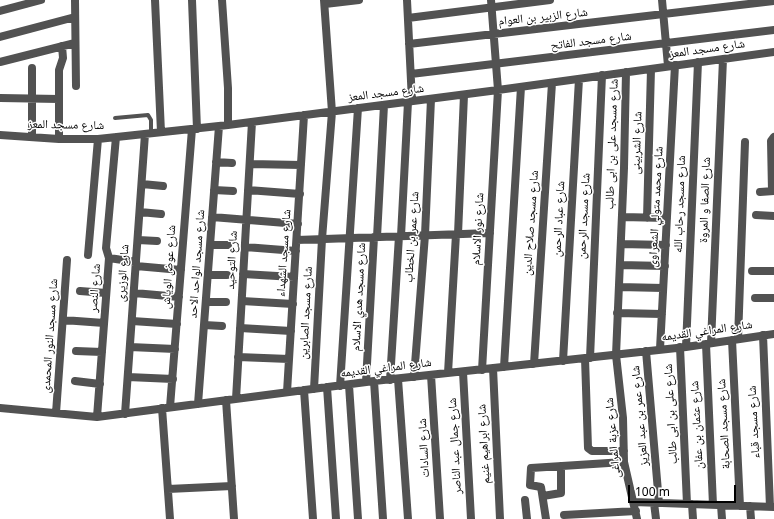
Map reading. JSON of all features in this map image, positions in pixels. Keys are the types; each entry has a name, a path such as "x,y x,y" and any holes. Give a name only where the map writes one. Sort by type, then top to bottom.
{"street":[{"path":"0,11 41,0"},
{"path":"75,0 76,86"},
{"path":"155,0 161,132"},
{"name":"شارع عوض الوياش","path":"170,519 166,408 173,379 194,129 192,0"},
{"path":"222,0 228,88 228,125"},
{"path":"325,2 359,0"},
{"path":"407,0 411,74 400,236 394,379 408,519"},
{"path":"408,18 492,4 550,0"},
{"name":"شارع محمد متولي الشعراوى","path":"660,350 666,245 671,66 666,44 662,0"},
{"name":"شارع الزبير بن العوام","path":"409,44 774,1"},
{"name":"شارع مسجد الصابرين","path":"314,389 322,239 332,112 325,2"},
{"name":"شارع نور الاسلام","path":"482,370 498,90 492,4"},
{"path":"0,37 75,17"},
{"name":"شارع مسجد الفاتح","path":"411,74 496,65 774,30"},
{"path":"0,62 75,43"},
{"path":"59,139 59,70 63,58 62,46"},
{"name":"شارع مسجد المعز","path":"0,135 59,139 98,139 148,134 464,95 774,52"},
{"name":"شارع الصفا و المروة","path":"708,343 723,59"},
{"name":"شارع مسجد رحاب الله","path":"683,347 698,62"},
{"path":"32,68 32,137"},
{"name":"شارع الشربينى","path":"647,218 651,69"},
{"name":"شارع مسجد على بن ابى طالب","path":"619,287 626,72"},
{"name":"شارع مسجد الرحمن","path":"602,76 587,358 588,448 592,451 624,451"},
{"name":"شارع عباد الرحمن","path":"563,360 579,79"},
{"name":"شارع مسجد صلاح الدين","path":"534,364 552,83"},
{"path":"504,367 521,87"},
{"path":"448,373 464,95"},
{"path":"0,98 59,100"},
{"name":"شارع عمر بن الخطاب","path":"414,377 425,235 431,99"},
{"name":"شارع مسجد هدي الاسلام","path":"383,519 370,382 375,237 384,105"},
{"path":"358,108 349,238 344,385 358,519"},
{"name":"شارع مسجد الشهداء","path":"287,392 304,115"},
{"name":"شارع التوحيد","path":"236,398 252,122"},
{"name":"شارع مسجد الواحد الاحد","path":"198,404 219,126"},
{"name":"شارع الوزيرى","path":"125,414 142,184 148,134"},
{"name":"شارع النصر","path":"97,417 109,258 106,248 116,137"},
{"path":"760,192 773,191 771,141 774,137"},
{"path":"88,255 98,139"},
{"path":"735,339 745,142"},
{"path":"216,162 232,163"},
{"path":"250,164 301,165"},
{"path":"142,184 162,186"},
{"path":"214,190 233,191"},
{"path":"248,190 300,194"},
{"path":"140,212 161,214"},
{"path":"756,215 774,216"},
{"path":"212,217 298,224"},
{"path":"622,217 667,218"},
{"path":"297,240 490,233"},
{"path":"138,240 157,241"},
{"path":"621,244 666,245"},
{"path":"210,245 228,245"},
{"path":"245,247 296,251"},
{"path":"109,258 136,264 181,270"},
{"name":"شارع مسجد النور المحمدى","path":"56,414 68,260"},
{"path":"620,265 665,266"},
{"path":"752,271 774,271"},
{"path":"243,274 294,277"},
{"path":"208,275 227,276"},
{"path":"619,287 663,288"},
{"name":"شارع عزبة المراغى","path":"619,287 616,355 621,388 624,462 637,515"},
{"path":"80,291 106,293"},
{"path":"134,293 179,297"},
{"path":"755,298 774,298"},
{"path":"242,301 293,304"},
{"path":"206,302 226,302"},
{"path":"617,313 662,314"},
{"path":"63,320 104,323"},
{"path":"132,321 177,324"},
{"path":"204,325 222,326"},
{"path":"240,328 291,331"},
{"name":"شارع المراغي القديمه","path":"0,408 97,417 236,398 394,379 660,350 774,334"},
{"name":"شارع مسجد قباء","path":"762,335 772,507"},
{"name":"شارع مسجد الصحابة","path":"735,339 740,506"},
{"name":"شارع عثمان بن عفان","path":"708,343 717,505 722,519"},
{"path":"130,347 175,349"},
{"name":"شارع على بن ابى طالب","path":"683,347 690,504 693,519"},
{"path":"76,351 102,352"},
{"name":"شارع عمر بن عبد العزيز","path":"646,351 656,519"},
{"path":"238,357 290,359"},
{"name":"شارع ابراهيم غنيم","path":"493,368 500,519"},
{"name":"شارع جمال عبد الناصر","path":"463,372 471,519"},
{"name":"شارع السادات","path":"432,375 440,519"},
{"path":"128,377 173,379"},
{"path":"75,381 100,384"},
{"path":"327,387 336,519"},
{"path":"304,390 313,519"},
{"path":"226,400 234,519"},
{"path":"546,519 541,486 530,485 530,470 533,467 624,462"},
{"path":"543,496 561,494 561,466"},
{"path":"168,489 232,486"},
{"path":"525,500 526,519"},
{"path":"634,502 772,507"},
{"path":"750,506 751,519"},
{"path":"564,515 637,515"}],"lane":[{"path":"115,118 148,115 151,120 148,134"}]}
